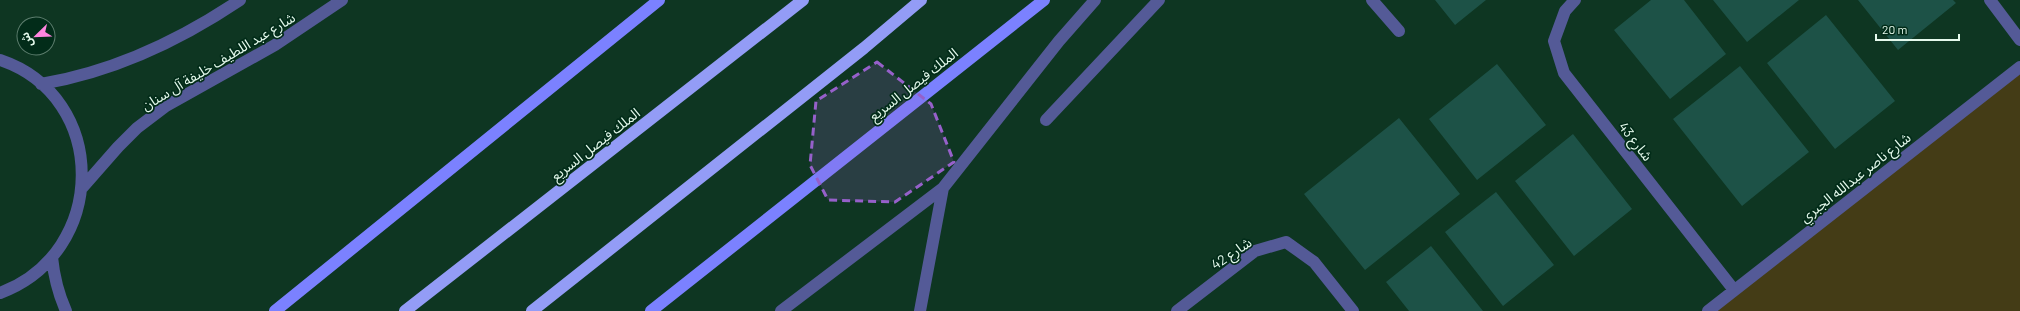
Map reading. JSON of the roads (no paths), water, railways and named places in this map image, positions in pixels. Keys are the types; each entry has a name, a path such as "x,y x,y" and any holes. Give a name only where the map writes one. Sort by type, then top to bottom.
{"highway":[{"name":"الملك فيصل السريع","path":"405,311 803,0"},
{"path":"532,311 864,48 921,0"}],"main road":[{"path":"275,311 659,0"},
{"name":"الملك فيصل السريع","path":"651,311 1044,0"}],"street":[{"path":"41,84 84,75 144,54 190,31 240,0"},
{"name":"شارع عبد اللطيف خليفة آل سنان","path":"82,188 137,128 166,106 275,45 342,0"},
{"path":"781,311 943,188 1059,41 1095,0"},
{"path":"1046,120 1158,0"},
{"path":"1372,0 1399,31"},
{"name":"شارع 43","path":"1575,0 1565,11 1554,40 1564,73 1734,290"},
{"path":"1990,0 2020,40"},
{"path":"0,60 14,65 41,84 60,105 74,131 81,159 82,188 77,213 67,236 52,257 34,274 13,288 0,293"},
{"name":"شارع ناصر عبدالله الجبري","path":"1708,311 2020,67"},
{"path":"920,311 943,188"},
{"name":"شارع 42","path":"1177,311 1255,251 1286,242 1314,262 1353,311"},
{"path":"52,257 54,278 66,311"}]}
